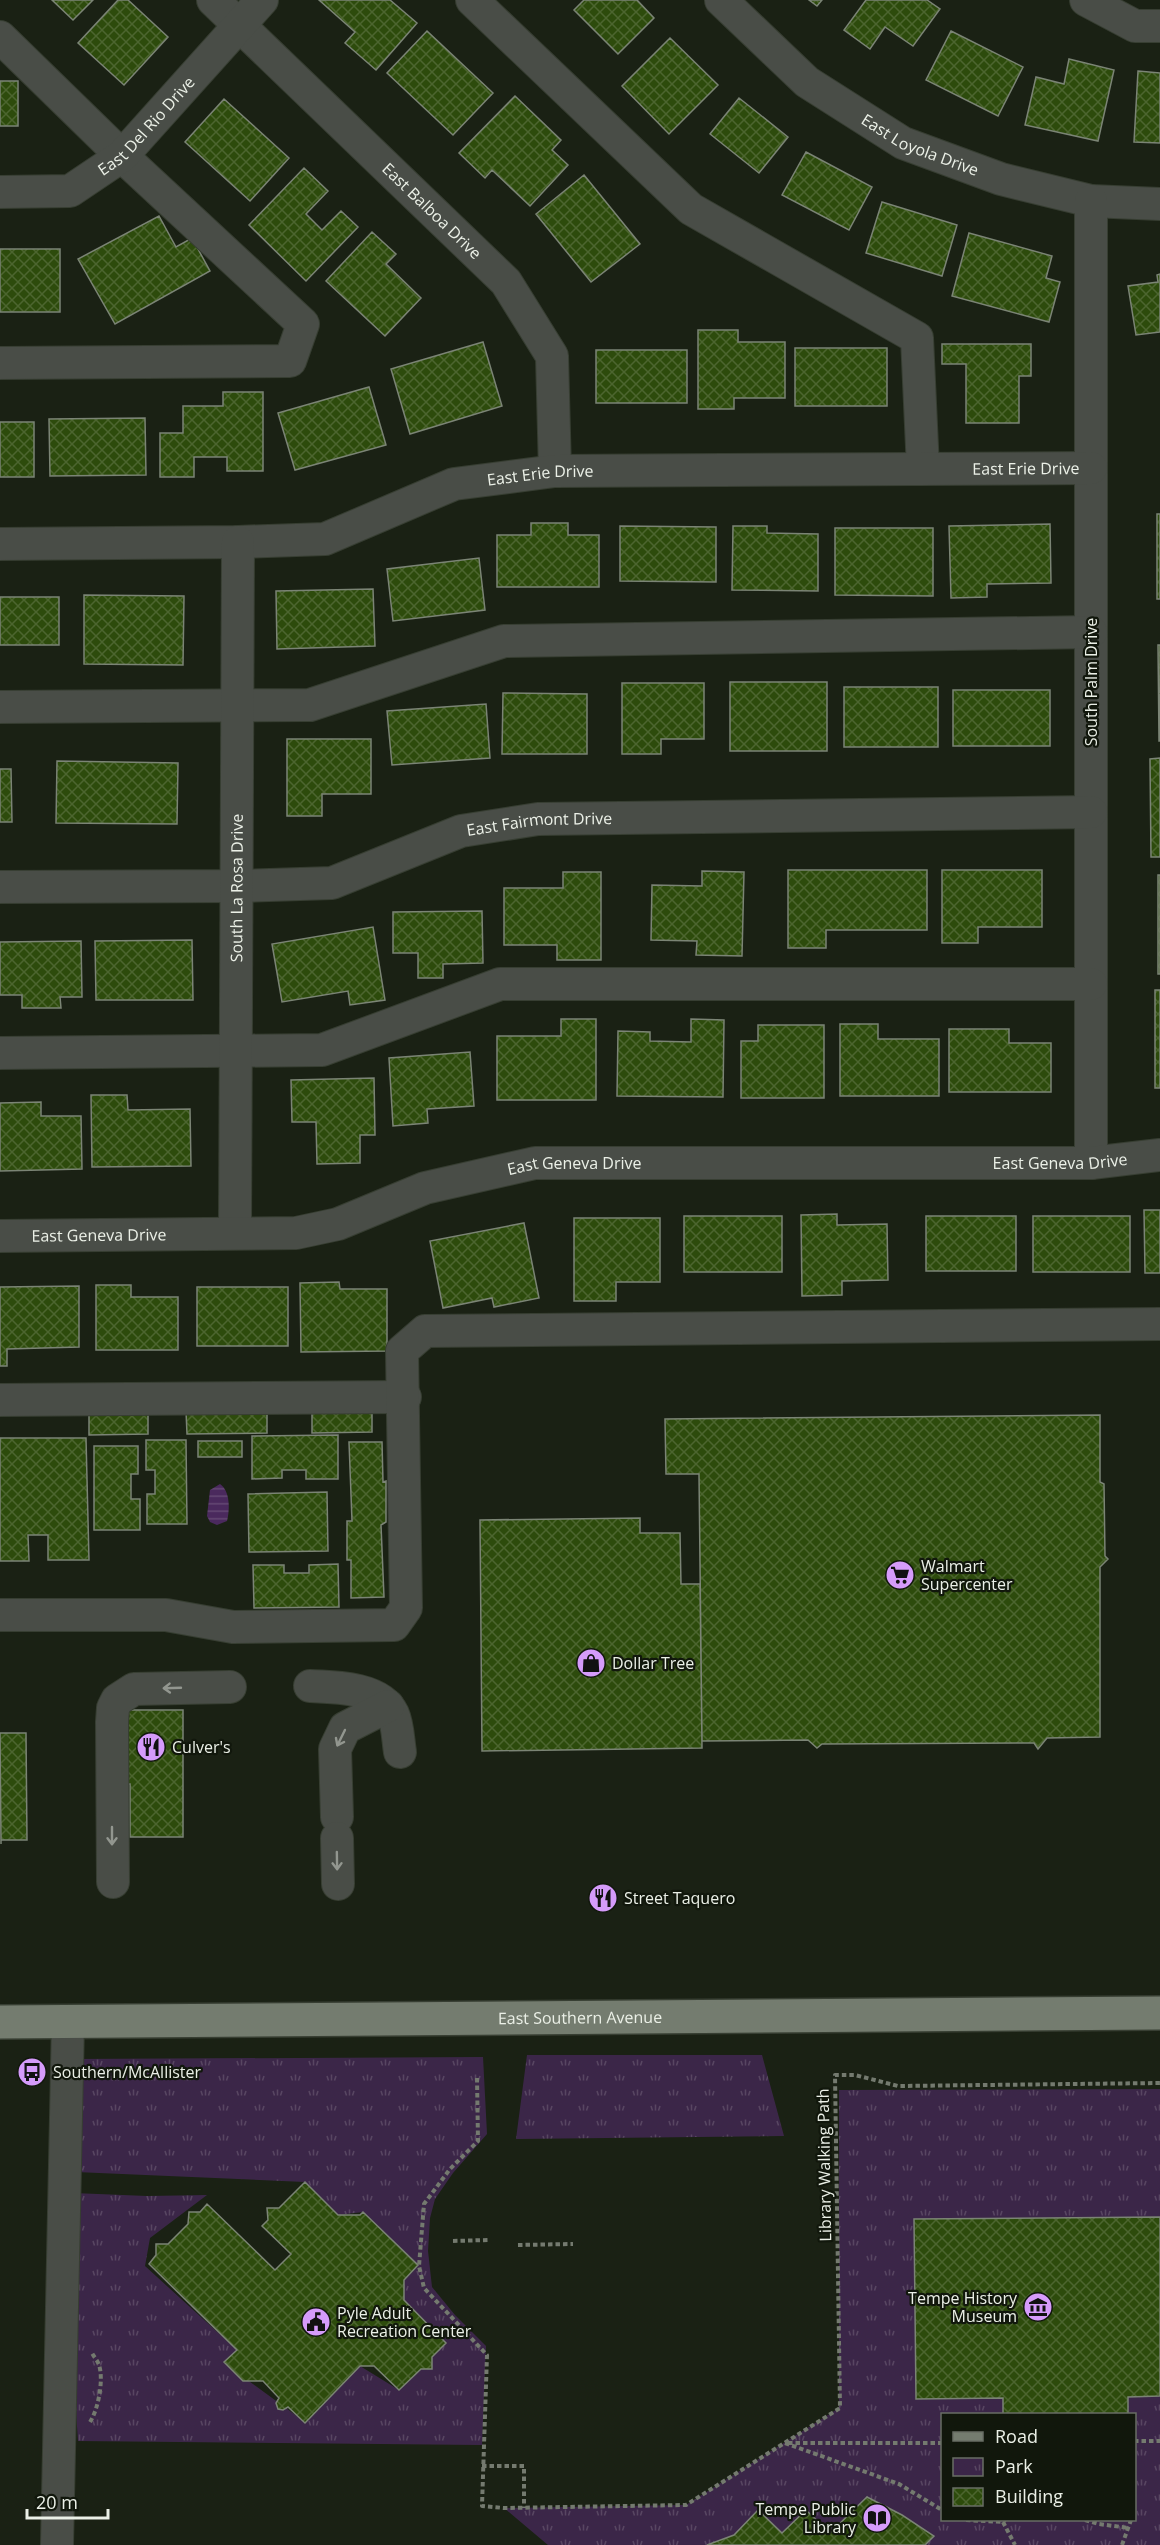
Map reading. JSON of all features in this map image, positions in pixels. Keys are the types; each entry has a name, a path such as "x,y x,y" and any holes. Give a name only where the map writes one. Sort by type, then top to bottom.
{"main road":[{"name":"East Southern Avenue","path":"0,2022 1160,2013"}],"street":[{"name":"East Balboa Drive","path":"213,0 506,282 552,356 555,471"},
{"name":"East Del Rio Drive","path":"0,192 70,191 122,156 238,24 262,0"},
{"path":"472,0 691,209 917,338 923,469"},
{"name":"East Loyola Drive","path":"721,0 807,82 903,143 1001,179 1091,201 1160,204"},
{"path":"1086,0 1135,26 1160,26"},
{"path":"0,37 122,156 303,324 290,361 0,363"},
{"name":"South Palm Drive","path":"1091,201 1091,1163"},
{"name":"East Erie Drive","path":"0,544 325,539 454,484 555,471 1091,468"},
{"name":"South La Rosa Drive","path":"235,1233 238,542"},
{"path":"0,707 310,705 504,640 1091,632"},
{"name":"East Fairmont Drive","path":"0,887 238,886 332,883 461,831 538,819 1091,812"},
{"path":"0,1053 322,1050 500,984 1091,984"},
{"name":"East Geneva Drive","path":"0,1236 296,1233 338,1224 425,1188 535,1163 1091,1163 1160,1155"},
{"path":"0,1615 166,1615 233,1627 394,1625 406,1608 405,1397 402,1351 425,1331 1160,1324"},
{"path":"0,1400 405,1397"},
{"path":"310,1686 366,1692 388,1706 393,1715 400,1752"},
{"path":"113,1882 112,1722 113,1708 117,1700 134,1689 230,1687"},
{"path":"338,1884 335,1749 345,1728 388,1706"},
{"path":"57,2545 68,2022"}],"path":[{"name":"Library Walking Path","path":"477,2078 478,2141 450,2169 424,2204 419,2266 424,2288 487,2355 482,2506 524,2508 686,2505 840,2408 835,2075 855,2075 898,2086 1160,2083"},
{"path":"453,2241 488,2240"},
{"path":"518,2245 573,2244"},
{"path":"1136,2440 1160,2440"},
{"path":"784,2443 941,2443"},
{"path":"784,2443 899,2484 941,2509"},
{"path":"482,2466 524,2466 524,2508"},
{"path":"1004,2521 1015,2545"},
{"path":"1088,2521 1129,2528"},
{"path":"1122,2545 1131,2521"}],"green space":[{"path":"527,2055 762,2055 784,2136 516,2139"},
{"path":"483,2057 487,2134 453,2173 435,2199 430,2218 428,2251 432,2287 455,2315 486,2346 482,2445 78,2441 72,2352 73,2193 147,2196 207,2195 150,2238 145,2266 237,2350 224,2363 305,2422 360,2366 399,2390 446,2343 404,2300 404,2280 418,2266 363,2212 338,2215 305,2182 76,2172 77,2059"},
{"path":"1160,2089 1160,2545 548,2545 504,2508 686,2505 839,2408 839,2090"}],"shaded area":[{"path":"220,1484 226,1491 229,1511 227,1521 217,1525 210,1522 207,1516 210,1490"}],"building":[{"path":"52,0 93,0 73,20"},
{"path":"118,0 128,0 168,37 124,85 78,43"},
{"path":"319,0 390,0 417,23 376,70 345,43 355,32"},
{"path":"584,0 637,0 654,18 618,54 574,10"},
{"path":"809,0 822,0 817,6"},
{"path":"866,0 927,0 940,9 913,46 885,27 870,49 844,30"},
{"path":"427,31 493,93 453,135 387,73"},
{"path":"951,31 1023,67 998,116 926,80"},
{"path":"670,38 718,85 669,134 622,86"},
{"path":"1069,59 1114,70 1098,141 1025,125 1036,77 1064,84"},
{"path":"1138,71 1160,73 1160,143 1134,142"},
{"path":"0,81 18,81 18,126 0,126"},
{"path":"515,96 561,140 552,150 568,165 530,206 492,170 485,178 459,153"},
{"path":"739,98 788,137 759,173 710,134"},
{"path":"224,99 289,158 250,201 185,142"},
{"path":"806,152 872,187 849,230 782,195"},
{"path":"304,168 328,191 306,214 322,230 341,211 358,227 306,281 249,225"},
{"path":"584,175 640,244 591,282 536,214"},
{"path":"882,202 957,225 942,276 866,253"},
{"path":"159,216 176,247 192,238 210,271 115,324 78,259"},
{"path":"372,232 396,254 386,264 421,298 385,336 326,281"},
{"path":"969,233 1052,256 1046,278 1060,282 1049,322 952,296"},
{"path":"0,249 60,249 60,312 0,312"},
{"path":"1160,274 1160,332 1136,335 1128,286 1158,282 1157,275"},
{"path":"698,330 738,330 738,342 785,342 785,398 734,398 734,409 698,409"},
{"path":"483,342 502,406 410,434 391,369"},
{"path":"942,344 1031,344 1031,376 1019,376 1019,423 966,423 966,364 942,364"},
{"path":"795,348 887,348 887,406 795,406"},
{"path":"596,350 687,350 687,403 596,403"},
{"path":"369,387 386,445 295,470 278,413"},
{"path":"223,392 263,392 263,471 227,471 227,457 194,457 194,477 160,477 160,433 183,433 183,406 223,406"},
{"path":"145,418 146,475 50,476 49,419"},
{"path":"0,422 34,422 34,477 0,477"},
{"path":"1157,514 1160,514 1160,599 1157,599"},
{"path":"531,523 568,523 568,535 599,535 599,587 497,587 497,535 531,535"},
{"path":"1050,524 1051,583 987,584 987,597 951,598 949,526"},
{"path":"620,526 716,527 716,582 620,581"},
{"path":"733,526 767,526 767,533 818,534 818,591 732,590"},
{"path":"835,528 933,528 933,596 835,595"},
{"path":"479,558 485,610 393,621 387,569"},
{"path":"373,589 375,646 277,649 276,591"},
{"path":"84,595 184,596 183,665 84,664"},
{"path":"0,597 59,597 59,645 0,645"},
{"path":"1158,645 1160,645 1160,741 1159,741"},
{"path":"730,682 827,682 827,751 730,751"},
{"path":"622,683 704,683 704,739 661,739 661,754 622,754"},
{"path":"844,687 938,687 938,747 844,747"},
{"path":"953,690 1050,690 1050,746 953,746"},
{"path":"503,693 587,694 587,754 502,754"},
{"path":"486,704 490,758 392,765 387,711"},
{"path":"287,739 371,739 371,794 322,794 322,816 287,816"},
{"path":"1160,758 1160,857 1151,857 1150,759"},
{"path":"57,761 178,763 177,824 56,823"},
{"path":"0,769 11,769 12,822 0,822"},
{"path":"788,870 927,870 927,930 826,930 826,948 788,948"},
{"path":"942,870 1042,870 1042,927 978,927 978,943 942,943"},
{"path":"702,871 744,872 742,956 696,955 697,941 651,940 652,885 702,886"},
{"path":"563,872 601,872 601,960 557,960 557,945 504,945 504,888 563,888"},
{"path":"1158,875 1160,875 1160,974 1158,974"},
{"path":"482,911 483,963 443,964 443,978 418,978 418,953 393,953 393,912"},
{"path":"373,927 385,1000 350,1005 348,991 282,1002 272,944"},
{"path":"192,940 193,1000 96,1000 95,941"},
{"path":"81,941 82,997 60,997 61,1008 22,1008 22,995 0,995 0,942"},
{"path":"1155,990 1160,990 1160,1088 1155,1088"},
{"path":"561,1019 596,1019 596,1100 497,1100 497,1036 561,1036"},
{"path":"691,1019 724,1020 723,1097 617,1096 618,1031 650,1032 650,1041 691,1042"},
{"path":"840,1024 878,1024 878,1039 939,1039 939,1096 840,1096"},
{"path":"758,1025 824,1025 824,1098 741,1098 741,1041 758,1041"},
{"path":"949,1029 1009,1029 1009,1043 1051,1043 1051,1092 949,1092"},
{"path":"470,1052 474,1106 427,1109 428,1123 393,1126 389,1058"},
{"path":"374,1078 375,1135 360,1135 360,1163 317,1164 316,1122 292,1122 291,1080"},
{"path":"91,1095 127,1095 128,1110 190,1109 191,1166 92,1167"},
{"path":"41,1102 41,1116 81,1116 82,1169 0,1171 0,1103"},
{"path":"1144,1210 1160,1210 1160,1273 1145,1273"},
{"path":"837,1214 837,1225 887,1224 888,1280 842,1281 842,1295 802,1296 801,1215"},
{"path":"684,1216 782,1216 782,1272 684,1272"},
{"path":"926,1216 1016,1216 1016,1271 926,1271"},
{"path":"1033,1216 1130,1216 1130,1272 1033,1272"},
{"path":"574,1218 660,1218 660,1282 616,1282 616,1301 574,1301"},
{"path":"524,1223 539,1298 494,1307 492,1298 443,1308 430,1241"},
{"path":"339,1282 340,1289 387,1289 387,1351 301,1352 300,1283"},
{"path":"96,1285 131,1285 131,1297 178,1297 178,1350 96,1350"},
{"path":"79,1286 79,1347 7,1349 7,1366 0,1366 0,1287"},
{"path":"197,1287 288,1287 288,1346 197,1346"},
{"path":"372,1409 372,1432 312,1433 312,1410"},
{"path":"267,1410 267,1433 187,1434 186,1411"},
{"path":"148,1411 148,1434 89,1435 89,1412"},
{"name":"Walmart Supercenter","path":"1100,1415 1100,1482 1104,1484 1105,1556 1108,1559 1100,1567 1100,1737 1047,1738 1038,1749 1034,1743 822,1744 817,1748 808,1740 702,1741 699,1474 666,1474 665,1419"},
{"path":"338,1435 338,1479 306,1479 306,1470 282,1470 282,1478 252,1479 252,1436"},
{"path":"0,1438 86,1438 89,1560 48,1560 48,1535 28,1535 29,1561 0,1561"},
{"path":"146,1440 186,1440 187,1524 147,1524 147,1494 155,1494 155,1470 146,1470"},
{"path":"198,1441 242,1441 242,1457 198,1457"},
{"path":"349,1442 382,1442 383,1482 386,1481 386,1522 381,1525 384,1597 351,1598 351,1560 347,1560 347,1521 352,1521"},
{"path":"94,1446 138,1446 138,1474 131,1474 131,1499 140,1499 140,1530 94,1530"},
{"path":"327,1492 328,1551 249,1552 248,1494"},
{"name":"Dollar Tree","path":"640,1518 640,1533 680,1533 681,1584 700,1584 702,1748 482,1751 480,1520"},
{"path":"338,1564 339,1607 254,1608 253,1565 284,1565 284,1573 309,1573 309,1565"},
{"name":"Culver's","path":"120,1710 183,1710 183,1837 130,1837 130,1784 120,1784"},
{"path":"0,1733 26,1733 27,1840 1,1840 1,1844"},
{"path":"26,2068 38,2068 39,2075 26,2075"},
{"name":"Pyle Adult Recreation Center","path":"305,2182 338,2215 360,2215 363,2212 418,2265 404,2280 404,2300 446,2343 432,2357 432,2369 421,2369 399,2390 374,2366 360,2366 305,2423 288,2407 283,2410 278,2409 276,2403 279,2398 263,2381 243,2381 224,2362 237,2350 149,2264 156,2255 156,2244 168,2244 188,2224 189,2212 200,2212 207,2204 275,2270 291,2254 262,2226 268,2220 267,2208 279,2208"},
{"name":"Tempe History Museum","path":"1160,2217 1160,2396 1128,2397 1128,2413 1003,2413 1003,2398 916,2399 914,2219"},
{"name":"Tempe Public Library","path":"867,2497 902,2515 934,2536 925,2545 707,2545 734,2535 758,2510 782,2533 806,2510 830,2533"}],"place":[{"name":"Walmart Supercenter","path":"900,1575"},
{"name":"Dollar Tree","path":"591,1663"},
{"name":"Culver's","path":"151,1747"},
{"name":"Street Taquero","path":"603,1898"},
{"name":"Southern/McAllister","path":"32,2072"},
{"name":"Tempe History Museum","path":"1038,2307"},
{"name":"Pyle Adult Recreation Center","path":"316,2322"},
{"name":"Tempe Public Library","path":"877,2518"}]}
